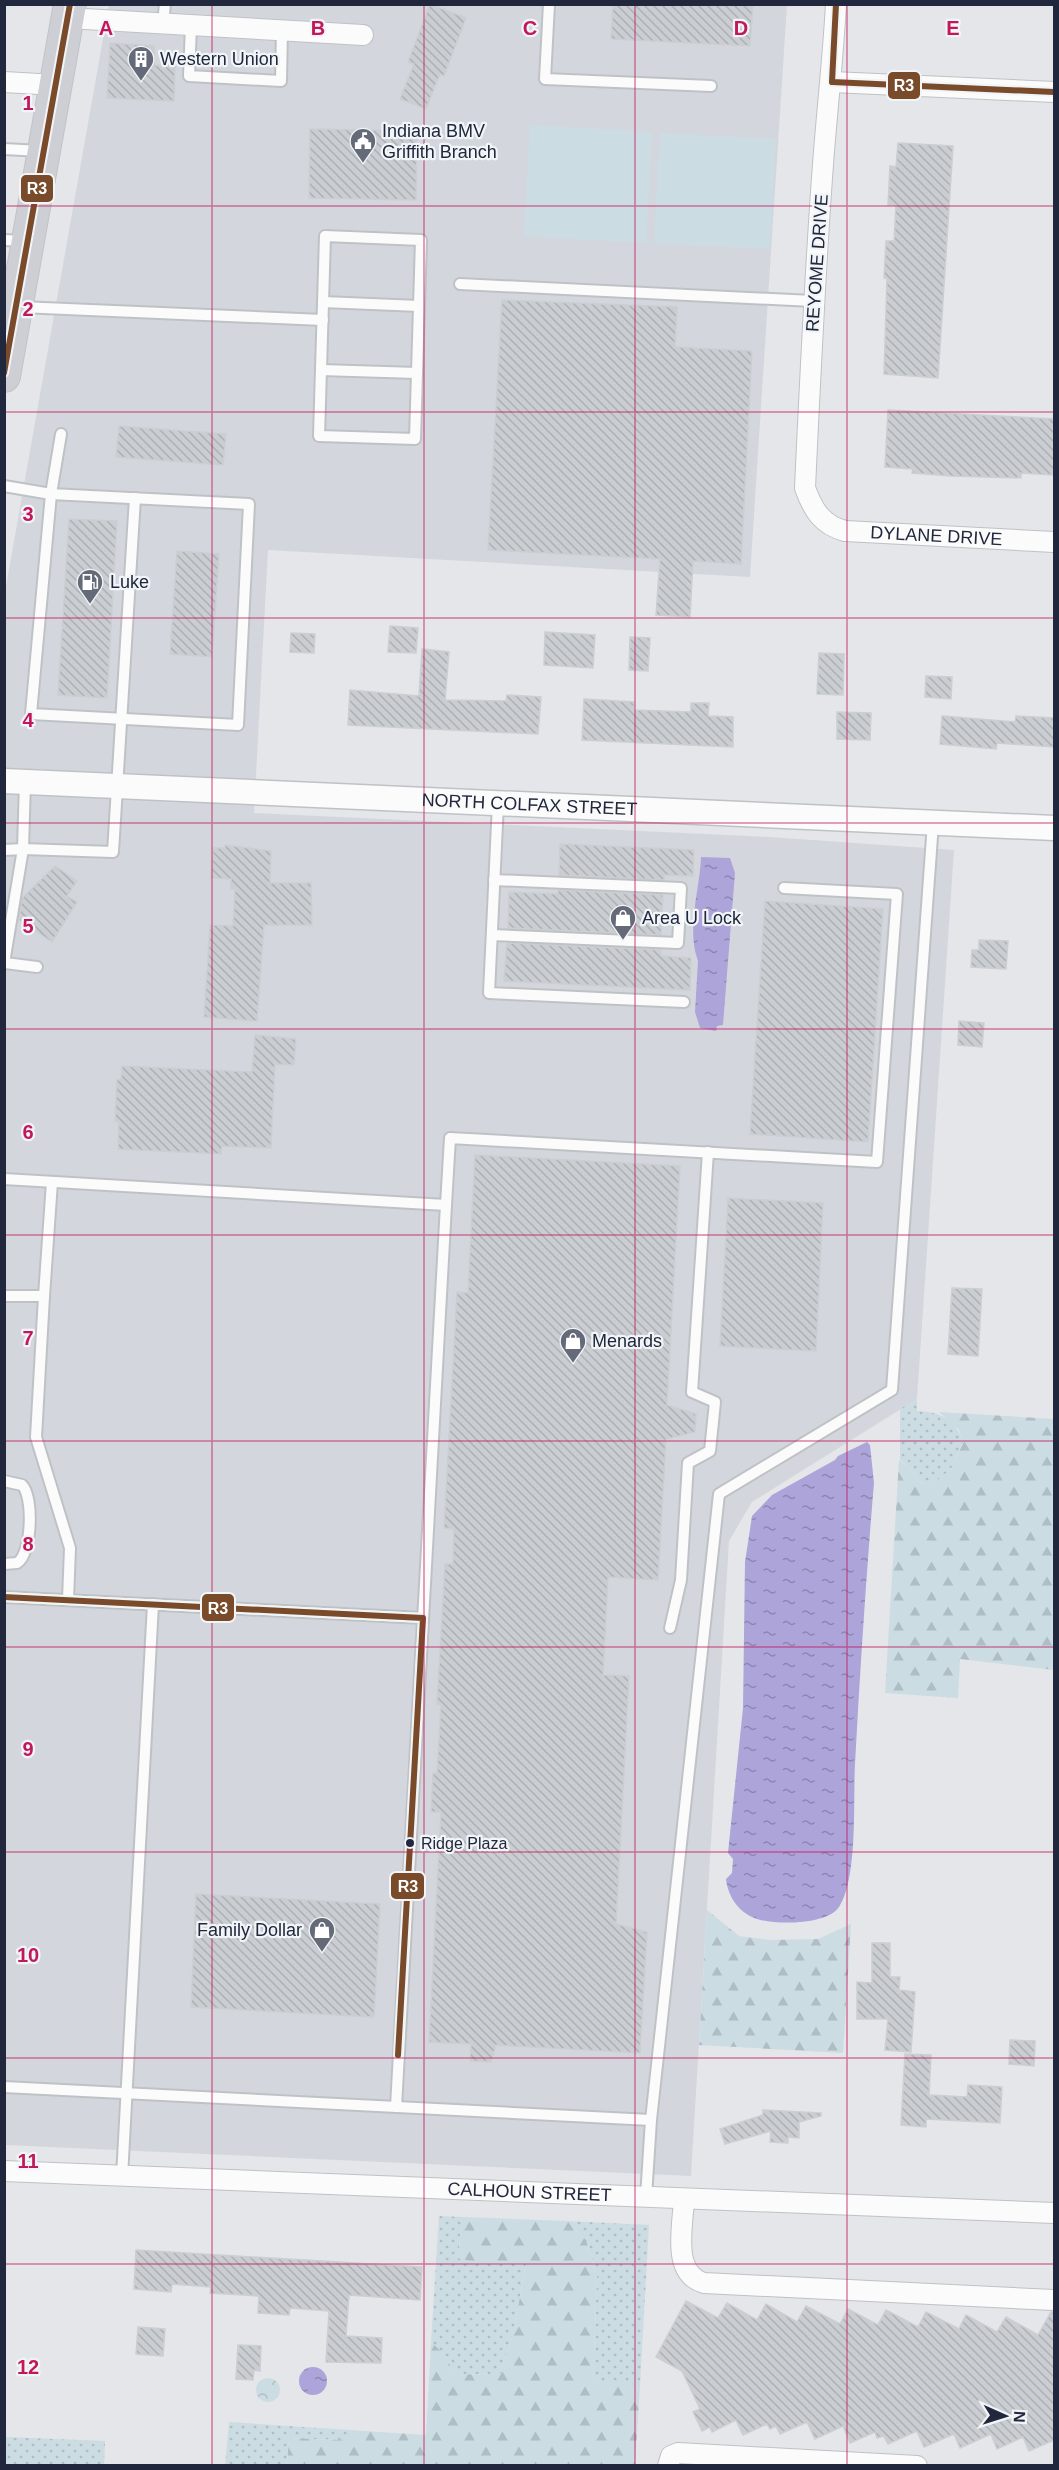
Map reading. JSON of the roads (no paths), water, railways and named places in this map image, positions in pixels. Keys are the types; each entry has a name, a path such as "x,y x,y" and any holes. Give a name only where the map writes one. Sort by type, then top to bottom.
{"main road":[{"path":"4,376 12,309 16,240 44,151 68,11"}],"street":[{"name":"REYOME DRIVE","path":"821,518 812,508 805,488 813,301 826,123 832,82 836,4"},
{"path":"68,11 164,14 191,25 363,35"},
{"path":"4,82 56,85"},
{"path":"832,82 1054,92"},
{"name":"DYLANE DRIVE","path":"821,518 828,525 846,531 1054,542"},
{"name":"NORTH COLFAX STREET","path":"15,781 1054,828"},
{"name":"CALHOUN STREET","path":"4,2171 1054,2213"},
{"path":"684,2199 682,2258 689,2276 696,2280 713,2284 1054,2300"},
{"path":"670,2461 678,2453 916,2466"}],"lane":[{"path":"549,4 545,79 711,86"},
{"path":"191,25 189,76 281,81 282,30"},
{"path":"4,149 44,151"},
{"path":"325,236 422,240 415,440 319,436 323,302 325,236"},
{"path":"460,284 813,301"},
{"path":"323,302 419,306"},
{"path":"12,309 323,320"},
{"path":"321,370 417,373"},
{"path":"4,486 51,494 249,504 238,725 31,714 51,494 61,434"},
{"path":"4,850 113,852 135,498"},
{"path":"15,781 23,849 12,886 5,963 37,967"},
{"path":"498,803 489,993 684,1002"},
{"path":"646,2197 651,2120 719,1494 892,1390 933,823"},
{"path":"492,935 678,944 681,888 494,880"},
{"path":"396,2107 450,1138 877,1162 897,894 784,888"},
{"path":"670,1628 681,1580 688,1462 710,1450 715,1402 692,1392 708,1152"},
{"path":"4,1179 446,1206"},
{"path":"52,1182 36,1437 70,1548 68,1600"},
{"path":"4,1296 44,1296"},
{"path":"4,1481 22,1485 30,1500 25,1554 17,1563 4,1564"},
{"path":"4,1597 423,1618"},
{"path":"122,2176 153,1604"},
{"path":"4,2087 651,2120"}],"water":[{"path":"701,857 730,858 735,873 723,1025 717,1026 716,1031 700,1028 695,1012 698,961 693,923"},
{"path":"867,1442 870,1445 874,1483 861,1659 852,1859 849,1877 845,1894 839,1907 833,1913 801,1922 765,1921 745,1913 740,1908 729,1892 726,1879 732,1873 733,1859 728,1853 743,1708 745,1562 752,1516 772,1495 835,1460 838,1456"},
{"path":"313,2367 323,2371 327,2381 323,2391 313,2395 303,2391 299,2381 303,2371"}],"place":[{"name":"Western Union","path":"141,82"},
{"name":"Indiana BMV Griffith Branch","path":"363,164"},
{"name":"Luke","path":"90,605"},
{"name":"Area U Lock","path":"623,941"},
{"name":"Menards","path":"573,1364"},
{"name":"Ridge Plaza","path":"410,1843"},
{"name":"Family Dollar","path":"322,1953"}]}
